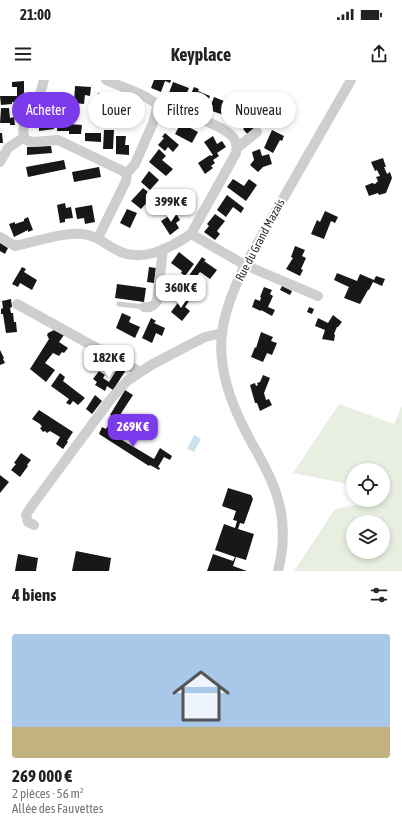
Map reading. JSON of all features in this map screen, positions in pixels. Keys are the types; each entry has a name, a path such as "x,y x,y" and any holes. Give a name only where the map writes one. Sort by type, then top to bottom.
{"street":[{"path":"44,80 39,98 24,124 22,131 24,137 28,141 33,142 58,140 127,172"},
{"path":"106,80 153,101"},
{"name":"Rue du Grand Mazais","path":"278,571 282,557 283,531 278,502 267,471 233,404 225,377 222,360 222,333 232,297 245,265 351,80"},
{"path":"98,238 126,181 127,172 135,164 153,123"},
{"path":"0,238 15,246 70,234 90,235 98,238 116,250 126,254 142,256 164,249 184,239 191,234 236,153 236,141 232,135 213,124"},
{"path":"237,148 257,132"},
{"path":"0,162 8,148 24,137"},
{"path":"191,234 245,265 318,296"},
{"path":"144,307 150,307 157,301 164,249"},
{"path":"17,304 140,372"},
{"path":"34,525 28,522 26,515 31,507 110,400 127,381 151,365 189,344 205,337 222,333"}],"lane":[{"path":"119,304 144,307"}],"shaded area":[{"path":"339,404 394,424 402,406 402,571 294,571 335,509 346,507 390,507 390,463 346,463 346,484 293,473"}],"water":[{"path":"194,435 201,439 194,452 187,449"}],"building":[{"path":"154,80 171,80 170,83 165,81 161,92 151,88"},
{"path":"24,81 24,92 17,92 17,87 12,87 12,82"},
{"path":"173,82 189,88 187,92 169,92"},
{"path":"75,86 91,87 88,96 85,95 84,104 80,104 80,92 75,92"},
{"path":"194,87 199,89 198,91 200,92 192,92"},
{"path":"0,96 12,96 12,104 1,105"},
{"path":"214,97 221,100 221,114 213,111"},
{"path":"1,108 9,108 10,118 12,118 12,125 10,125 10,123 0,123"},
{"path":"80,125 82,125 81,134 69,134 69,131 57,131 57,128 80,128"},
{"path":"39,128 54,128 54,129 39,131"},
{"path":"178,128 190,128 198,132 192,143 175,134"},
{"path":"253,128 255,130 248,135 243,129"},
{"path":"104,130 114,130 113,149 103,149"},
{"path":"272,130 284,136 273,153 264,148"},
{"path":"0,133 2,133 3,143 0,143"},
{"path":"85,133 101,133 101,142 85,141"},
{"path":"165,133 179,145 173,152 168,147 165,151 158,145 164,138 162,137"},
{"path":"116,136 126,136 125,145 129,145 129,155 116,154"},
{"path":"213,136 217,144 222,141 226,147 217,153 219,156 213,160 215,163 211,166 213,168 205,174 198,163 210,155 213,155 204,142"},
{"path":"51,146 52,153 27,155 27,147"},
{"path":"159,149 166,156 162,160 173,169 166,176 149,162"},
{"path":"260,149 262,156 269,154 272,164 263,167 258,172 250,165 254,160 252,152"},
{"path":"383,158 386,167 384,167 387,174 390,172 392,178 386,193 379,195 378,193 369,196 365,186 372,183 375,184 378,181 376,177 380,176 377,170 375,171 371,162"},
{"path":"64,160 66,169 28,177 26,167"},
{"path":"99,167 101,177 74,182 72,172"},
{"path":"149,171 159,180 150,190 141,182"},
{"path":"233,179 244,186 249,179 257,185 246,201 227,187"},
{"path":"143,188 153,196 141,209 131,201"},
{"path":"227,195 244,208 241,213 233,207 226,217 217,210"},
{"path":"65,203 66,208 71,207 73,218 65,219 65,222 60,223 57,205"},
{"path":"92,205 95,222 85,224 84,218 77,219 75,208"},
{"path":"127,209 137,213 130,228 120,223"},
{"path":"325,211 338,217 335,223 331,221 324,239 311,234 317,220 320,222"},
{"path":"175,212 180,220 176,223 179,228 170,235 161,221"},
{"path":"215,214 225,221 217,231 220,234 215,240 204,232 209,226 207,224"},
{"path":"28,217 33,230 28,232 28,230 14,237 9,224 24,221 24,219"},
{"path":"0,243 8,248 5,254 0,251"},
{"path":"295,246 305,250 302,256 306,258 301,269 303,270 300,276 286,269 293,258 291,257"},
{"path":"179,252 194,264 185,276 181,273 182,271 171,263"},
{"path":"202,257 206,260 204,261 217,270 210,279 200,272 196,277 199,280 196,283 188,277"},
{"path":"22,267 26,269 24,272 37,280 32,290 20,283 18,287 12,284"},
{"path":"149,267 156,268 154,283 147,282"},
{"path":"337,273 357,281 360,274 374,280 376,276 385,279 382,286 373,282 360,304 344,298 349,287 334,280"},
{"path":"117,284 146,288 144,302 115,298"},
{"path":"282,286 292,291 290,295 280,290"},
{"path":"264,287 272,290 270,294 273,296 268,307 275,310 272,316 252,307 255,299 260,301"},
{"path":"183,296 189,301 185,307 190,311 182,321 171,312"},
{"path":"11,299 12,307 10,308 11,313 13,313 14,322 16,322 17,332 6,333 3,314 1,314 1,309 3,308 2,301"},
{"path":"309,307 314,309 312,314 307,312"},
{"path":"122,313 131,317 129,322 140,327 135,338 116,328"},
{"path":"333,315 342,322 337,327 334,334 334,341 322,339 325,330 315,326 318,318 328,323"},
{"path":"151,318 156,321 154,323 165,328 162,336 156,333 152,343 142,338"},
{"path":"54,330 64,335 59,342 68,348 59,356 53,353 45,363 55,370 46,382 30,369 49,339 47,335 48,333"},
{"path":"261,332 273,337 271,341 277,343 272,355 267,353 263,362 251,357 255,347 256,348"},
{"path":"0,350 5,363 0,365"},
{"path":"97,353 102,357 97,365 92,362"},
{"path":"119,366 126,370 113,390 107,386 105,391 95,385 97,382 93,379 99,371 105,375 103,378 109,382"},
{"path":"60,373 65,377 63,381 85,398 78,405 73,401 70,405 66,403 69,399 51,386"},
{"path":"263,375 270,378 264,393 266,400 269,399 272,405 260,411 257,403 255,403 250,385 255,383 256,386 258,385 257,383 260,382"},
{"path":"125,390 133,395 116,421 114,419 115,418 110,415"},
{"path":"95,395 102,401 92,414 86,409"},
{"path":"39,410 73,432 63,449 56,444 60,437 50,431 47,433 45,431 43,432 40,428 42,427 40,424 32,419"},
{"path":"109,424 121,431 117,437 154,459 160,448 172,456 170,460 164,457 158,467 160,468 159,470 150,465 149,466 99,434 102,427 106,429"},
{"path":"21,453 31,460 20,477 11,470 16,464 14,463"},
{"path":"0,475 9,482 0,493"},
{"path":"228,488 251,495 253,499 244,524 240,523 238,529 254,534 246,560 236,557 233,566 247,571 207,571 213,554 233,561 235,557 215,550 224,524 235,528 237,521 233,520 236,511 222,506"},
{"path":"76,551 111,558 109,571 72,571"},
{"path":"18,554 38,558 36,571 15,571"}]}
